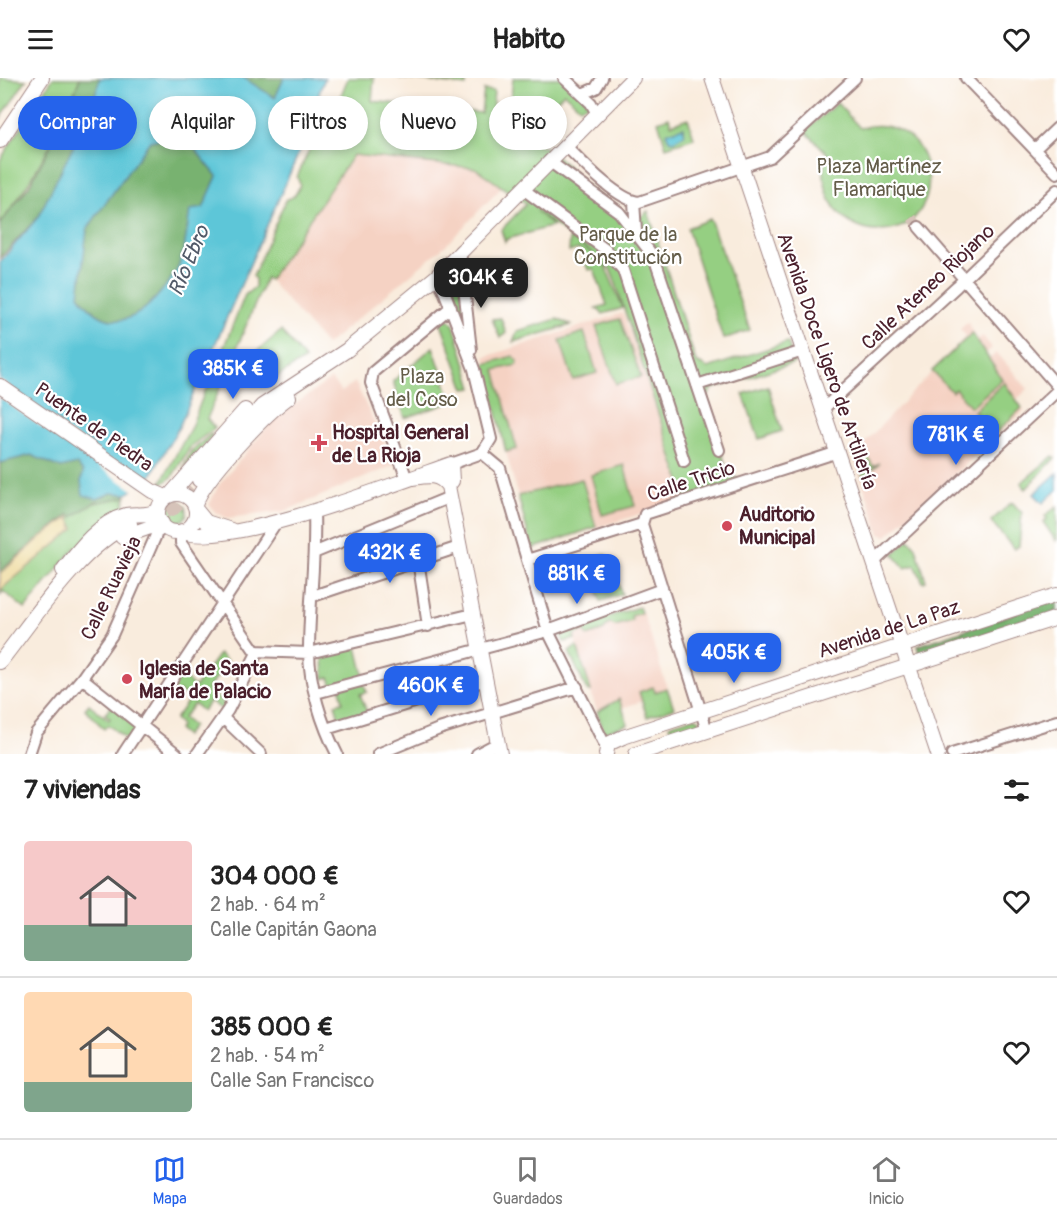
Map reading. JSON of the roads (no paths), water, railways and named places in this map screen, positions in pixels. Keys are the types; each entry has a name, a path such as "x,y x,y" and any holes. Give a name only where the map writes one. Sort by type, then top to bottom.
{"main road":[{"path":"0,141 42,78"},
{"name":"Avenida Doce Ligero de Artillería","path":"712,78 938,754"},
{"path":"567,143 627,83"},
{"path":"199,480 262,406 329,363 435,277 560,150"},
{"path":"41,611 56,579 96,533 122,517 150,514 160,506 253,402 288,377 315,365 329,363"},
{"path":"182,531 194,523 196,508 204,488 261,420 286,399 318,378 329,363"},
{"name":"Puente de Piedra","path":"0,386 160,506"},
{"name":"Puente de Piedra","path":"0,392 160,506"},
{"path":"160,506 182,531 203,537 314,512 452,464 453,481 449,491"},
{"path":"407,479 439,476 449,491 499,749"},
{"path":"160,506 184,494 210,524 233,531"},
{"path":"0,662 87,555 108,537 130,524"},
{"name":"Avenida de La Paz","path":"636,754 707,731 906,656 1057,595"},
{"name":"Avenida de La Paz","path":"606,751 623,737 700,712 906,656 1056,622"}],"street":[{"path":"564,78 582,94 597,114"},
{"path":"582,94 596,88 602,78 627,83"},
{"path":"636,202 770,157 855,78"},
{"path":"966,78 1057,173"},
{"path":"1035,149 1057,128"},
{"path":"567,147 590,170 636,202"},
{"path":"549,161 619,212 654,257 719,450"},
{"path":"523,189 606,250 623,270 684,461"},
{"name":"Calle Ateneo Riojano","path":"823,409 965,279 1057,190"},
{"path":"636,202 636,232"},
{"path":"919,227 1057,386"},
{"path":"452,464 483,453 491,439 474,369 460,251"},
{"path":"435,277 451,308 474,369"},
{"path":"407,479 371,383 373,372 451,308"},
{"path":"697,385 796,353"},
{"path":"874,561 1057,391"},
{"name":"Calle Tricio","path":"527,560 642,524 645,514 838,452"},
{"path":"483,453 500,468 548,631 606,751"},
{"path":"316,552 449,491"},
{"name":"Calle Ruavieja","path":"29,754 36,733 82,678 112,635 157,533 160,506"},
{"path":"314,512 316,552 309,653 316,693 326,729 337,754"},
{"path":"123,754 277,521"},
{"path":"642,524 707,731"},
{"path":"182,531 182,543 255,651 309,653 473,614"},
{"path":"313,596 459,547"},
{"path":"418,560 428,626"},
{"path":"316,693 548,631 662,589"},
{"path":"197,754 223,718 258,651"},
{"path":"82,678 177,754"},
{"path":"326,729 486,680"},
{"path":"380,753 491,712 577,687"},
{"path":"223,718 261,754"},
{"path":"951,754 1057,721"},
{"path":"477,754 499,749"}],"water":[{"name":"Río Ebro","path":"100,78 244,78 272,96 268,96 268,150 300,150 179,427 149,479 127,494 111,493 97,499 83,495 81,482 83,472 77,464 61,468 31,455 0,463 0,262 38,217 72,150 137,150 137,96 95,96","holes":["149,96 256,96 256,150 196,150 217,176 203,208 190,210 185,245 178,268 151,303 140,312 120,320 99,315 89,307 79,295 87,229 149,142"]},
{"path":"284,78 325,78 318,96 276,96"},
{"path":"683,127 685,134 674,141 669,140 666,133"},
{"path":"1057,473 1057,490 1043,503 1034,494"}],"tunnel":[{"path":"912,218 919,227"},
{"path":"147,519 174,508 199,480"}],"place":[{"name":"Hospital General de La Rioja","path":"319,443"},
{"name":"Auditorio Municipal","path":"727,526"},
{"name":"Iglesia de Santa María de Palacio","path":"127,679"}],"park label":[{"name":"Plaza Martínez Flamarique","path":"879,178"},
{"name":"Parque de la Constitución","path":"628,246"},
{"name":"Plaza del Coso","path":"422,388"}]}
